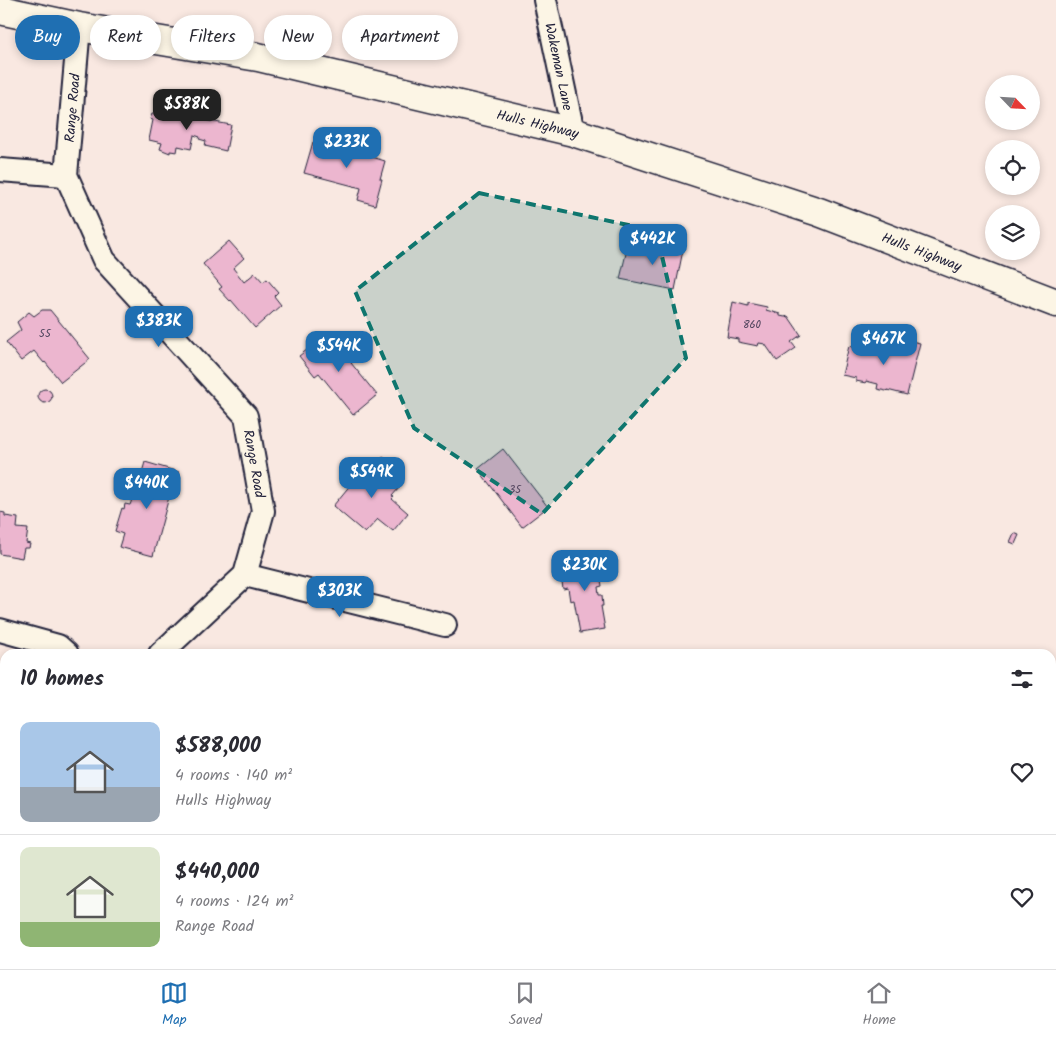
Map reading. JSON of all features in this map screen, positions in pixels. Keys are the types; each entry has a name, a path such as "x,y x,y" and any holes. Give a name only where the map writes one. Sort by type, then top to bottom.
{"street":[{"name":"Wakeman Lane","path":"545,0 572,132"},
{"name":"Hulls Highway","path":"0,10 23,15"},
{"name":"Hulls Highway","path":"80,27 258,57 572,132 819,212 1056,303"},
{"name":"Range Road","path":"76,60 66,175 104,260 246,416 263,511 245,575"},
{"path":"0,170 66,175"},
{"path":"165,649 245,575 445,625"},
{"path":"0,630 58,646 61,649"}],"highlighted area":[{"path":"479,193 656,231 686,358 542,514 414,428 355,291"}],"building":[{"path":"156,107 185,114 184,116 190,118 191,115 205,118 204,120 231,125 226,151 205,146 206,141 194,135 191,149 178,146 177,152 170,151 170,153 160,149 162,143 149,140 153,120 150,119 152,114 155,114"},
{"path":"313,142 330,146 331,144 385,161 375,205 358,200 361,188 304,173"},
{"path":"229,241 244,258 233,268 244,282 255,273 263,282 267,279 278,292 274,296 281,305 255,328 219,289 222,287 203,264"},
{"path":"628,245 661,252 663,245 683,250 675,290 620,279"},
{"path":"733,302 748,306 748,303 767,307 766,310 780,314 780,316 788,316 801,335 791,342 796,348 777,361 765,344 759,343 758,346 738,342 738,339 727,337"},
{"path":"42,310 50,310 90,359 61,382 34,351 21,361 6,342 21,330 17,322 29,312 34,316"},
{"path":"325,336 337,348 346,340 359,356 351,363 377,395 353,415 319,373 315,376 299,356"},
{"path":"897,338 920,343 907,395 877,389 878,384 856,381 856,378 842,375 849,346 876,350 877,345 895,349"},
{"path":"42,389 48,389 52,396 48,403 42,403 38,399 38,393"},
{"path":"503,449 548,507 522,527 478,469"},
{"path":"383,457 397,469 389,479 399,488 392,496 394,497 392,499 408,513 393,531 378,519 365,533 333,506 361,472 367,476"},
{"path":"145,462 179,472 171,498 169,497 153,556 119,547 123,534 115,531 122,508 124,509 125,504 130,505 133,497 135,497"},
{"path":"0,512 5,513 5,516 18,518 17,528 28,529 26,543 30,544 29,548 24,548 22,558 0,554"},
{"path":"1014,533 1019,535 1015,544 1010,542"},
{"path":"592,555 594,563 598,562 602,586 598,587 599,595 602,595 603,606 601,606 605,629 580,633 574,600 570,601 568,588 563,589 561,574 566,573 563,560"}]}
